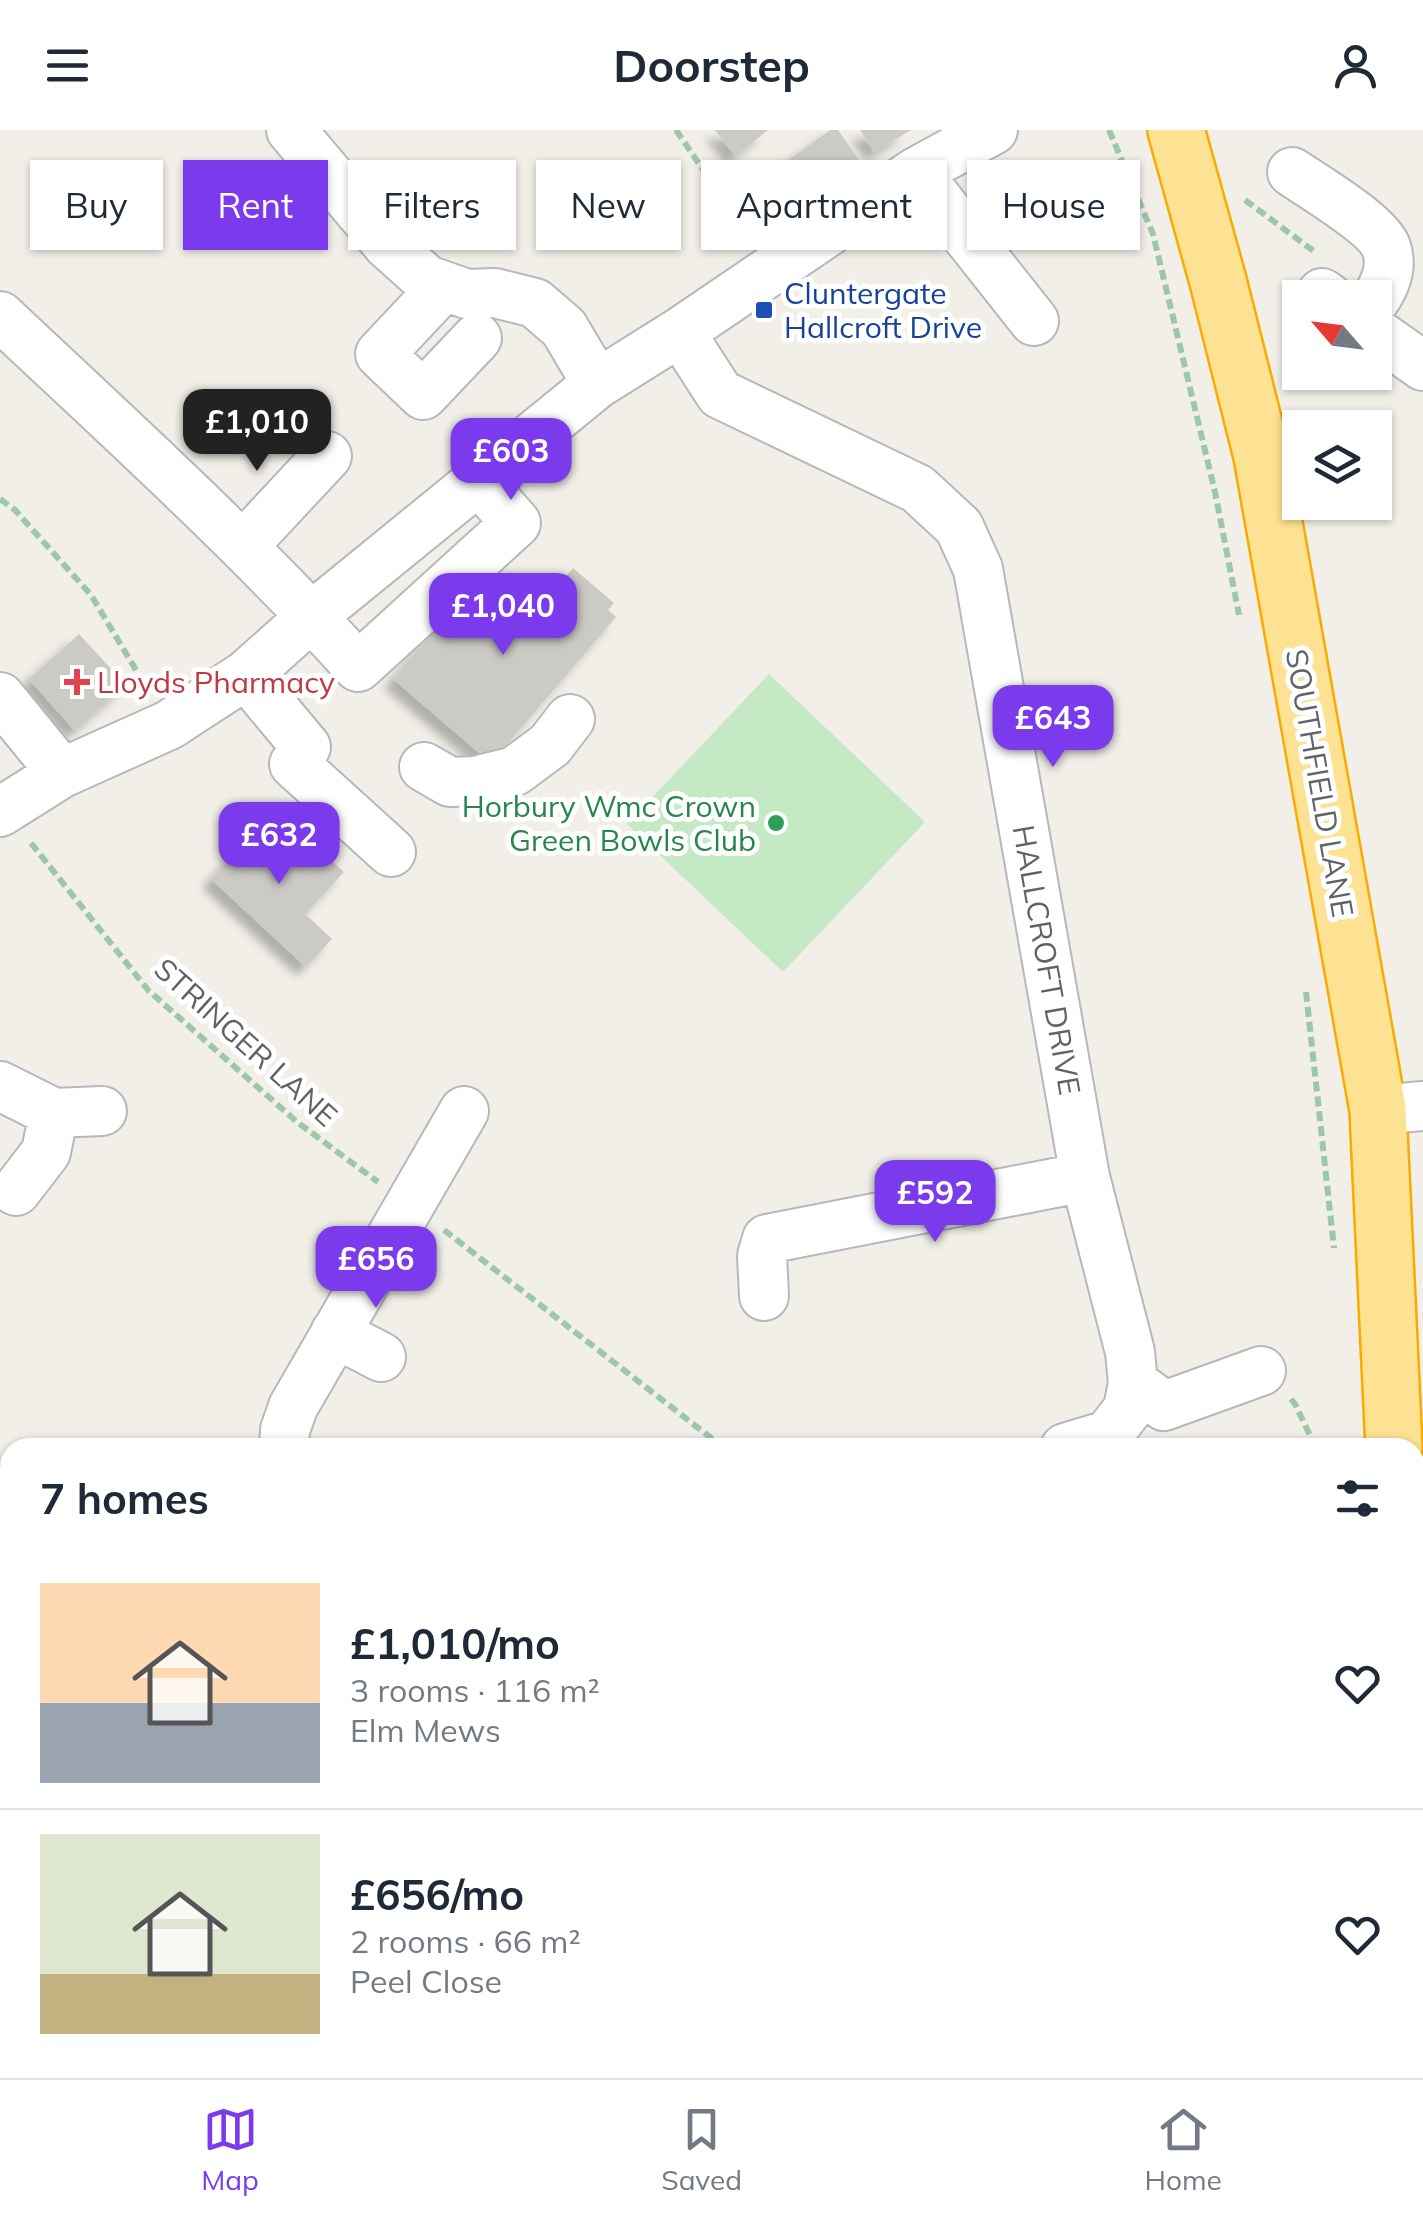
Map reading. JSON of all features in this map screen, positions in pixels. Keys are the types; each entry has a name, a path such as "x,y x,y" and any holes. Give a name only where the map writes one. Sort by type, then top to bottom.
{"highway":[{"name":"SOUTHFIELD LANE","path":"1176,130 1262,456 1400,1108 1394,1438"}],"street":[{"path":"292,130 388,245 427,280 467,294 495,292 535,302 564,328 597,384"},
{"path":"938,160 993,130"},
{"path":"1292,172 1364,222 1385,244 1389,265 1386,280"},
{"path":"947,211 1034,321"},
{"path":"0,812 62,772 170,725 246,676 312,616 597,384 800,250"},
{"path":"444,286 380,354 423,395 477,338"},
{"path":"0,316 243,546 358,667 516,523 478,480"},
{"name":"HALLCROFT DRIVE","path":"680,332 720,394 918,489 959,527 978,569 1085,1176 1130,1352 1133,1383"},
{"path":"1392,344 1423,366"},
{"path":"243,546 327,456"},
{"path":"246,676 306,747 294,764 391,852"},
{"path":"0,698 62,772"},
{"path":"424,767 450,782 475,781 516,771 550,745 570,719"},
{"path":"0,1086 54,1113 102,1111"},
{"path":"285,1438 294,1408 335,1333 464,1111"},
{"path":"16,1191 46,1152 54,1113"},
{"path":"764,1296 762,1256 767,1239 1085,1176"},
{"path":"335,1333 381,1357"},
{"path":"1096,1438 1108,1434 1128,1409 1133,1383 1164,1406 1260,1371"}],"path":[{"path":"676,130 706,174 716,216 761,276"},
{"path":"1109,130 1153,234 1215,492 1242,628"},
{"path":"0,499 15,510 91,595 170,725"},
{"name":"STRINGER LANE","path":"39,854 148,990 297,1122 410,1204 711,1438"},
{"path":"1304,976 1336,1261"},
{"path":"1260,1371 1296,1404 1311,1438"}],"green space":[{"name":"Horbury Wmc Crown Green Bowls Club","path":"769,674 925,822 783,972 627,824"}],"building":[{"path":"715,130 768,130 735,156"},
{"path":"830,130 838,130 859,160 788,160"},
{"path":"860,130 911,130 874,152"},
{"path":"573,568 614,603 608,610 616,617 491,763 393,679 483,573 532,615"},
{"name":"Lloyds Pharmacy","path":"79,634 126,685 75,731 29,679"},
{"path":"261,813 316,863 324,854 344,872 305,914 332,939 306,967 211,879 236,852 243,858 249,851 236,839"}],"place":[{"name":"Cluntergate Hallcroft Drive","path":"764,310"},
{"name":"Lloyds Pharmacy","path":"77,682"},
{"name":"Horbury Wmc Crown Green Bowls Club","path":"776,823"}]}
